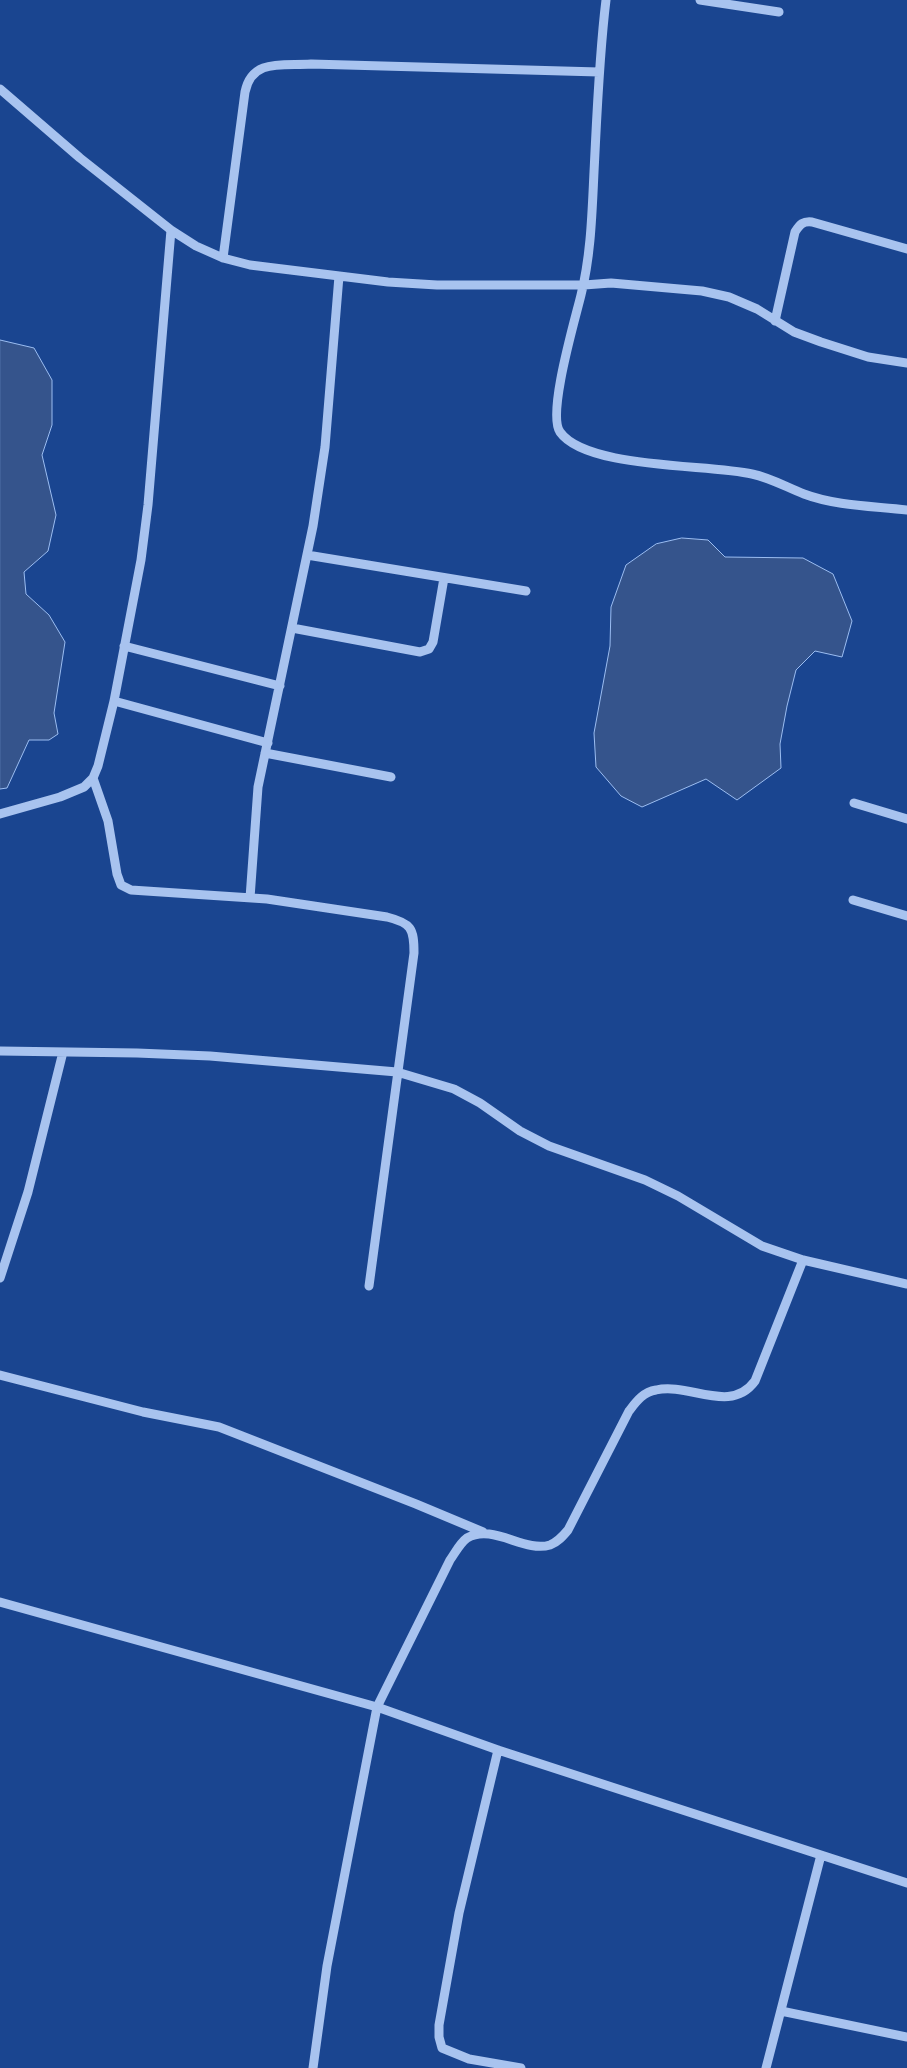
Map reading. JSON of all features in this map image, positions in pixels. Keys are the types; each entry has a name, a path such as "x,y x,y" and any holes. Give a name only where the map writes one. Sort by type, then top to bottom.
{"street":[{"path":"606,0 599,72 591,232 584,285 560,383 555,415 558,430 567,440 582,448 625,460 751,474 773,480 804,494 832,501 907,510"},
{"path":"700,0 779,12"},
{"path":"222,258 247,81 254,72 266,66 311,64 599,72"},
{"path":"0,89 80,158 172,230 196,246 222,258 250,265 388,282 437,285 584,285 611,283 702,291 730,297 794,332 821,342 868,357 907,363"},
{"path":"775,321 795,232 805,222 812,222 907,248"},
{"path":"0,814 60,797 84,787 93,778 114,701 141,560 148,504 172,230"},
{"path":"250,898 258,787 307,555 326,447 339,276"},
{"path":"307,555 526,591"},
{"path":"292,628 420,652 429,648 434,642 444,578"},
{"path":"124,646 280,686"},
{"path":"114,701 268,743"},
{"path":"265,753 391,777"},
{"path":"93,778 108,821 117,874 122,885 131,890 250,898 387,916 402,921 411,928 414,938 414,953 369,1286"},
{"path":"854,803 907,819"},
{"path":"853,900 907,916"},
{"path":"0,1051 210,1056 397,1072 454,1089 480,1103 520,1132 548,1146 645,1180 678,1196 762,1246 803,1260 907,1284"},
{"path":"0,1278 28,1192 62,1052"},
{"path":"0,1375 143,1412 219,1427 488,1534 535,1545 550,1545 561,1539 568,1530 628,1411 641,1397 654,1390 670,1389 726,1397 738,1396 749,1389 755,1381 803,1260"},
{"path":"313,2068 327,1966 377,1706 450,1560 465,1540 474,1535 488,1534"},
{"path":"0,1602 377,1706 498,1750 907,1883"},
{"path":"498,1750 459,1913 439,2025 439,2037 442,2048 452,2054 521,2068"},
{"path":"766,2068 821,1855"},
{"path":"781,2011 907,2037"}],"water":[{"path":"0,340 34,348 52,380 52,425 42,455 56,515 48,551 24,572 26,594 49,615 65,642 54,713 58,734 49,740 29,740 7,788 0,789"},
{"path":"682,538 708,540 725,557 803,558 833,574 852,621 842,657 815,651 796,670 780,744 781,768 737,800 706,779 642,807 621,796 596,767 594,733 610,646 611,607 626,565 656,544"}]}
